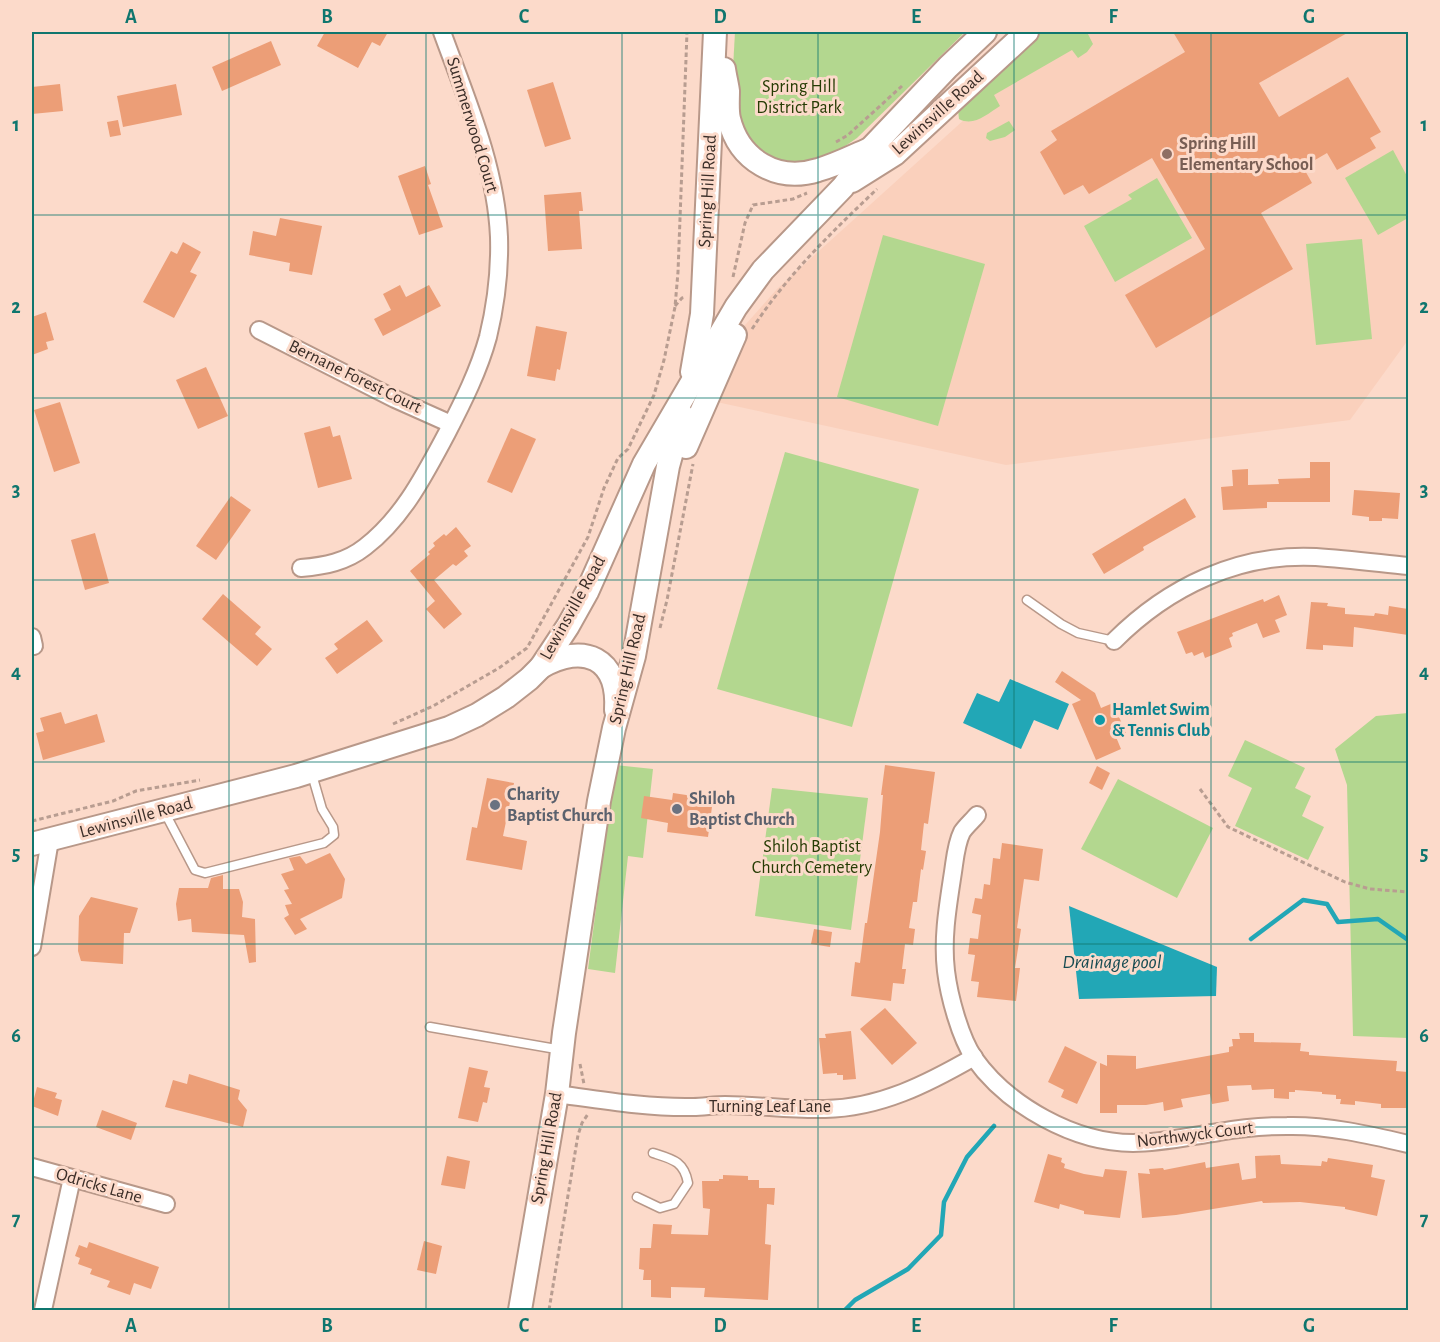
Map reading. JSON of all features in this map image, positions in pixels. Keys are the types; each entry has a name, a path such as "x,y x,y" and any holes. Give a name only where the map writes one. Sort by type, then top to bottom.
{"main road":[{"path":"716,32 728,89 729,118 736,139 745,153 758,164 790,173 809,172 870,149"},
{"name":"Spring Hill Road","path":"521,1309 557,1094 571,1052 564,1033 599,801 614,728 632,665 668,466 689,390 702,314 716,32"},
{"name":"Lewinsville Road","path":"41,842 311,771 449,728 477,715 506,697 541,667 568,626 586,592 644,464 728,321 763,270 843,187 870,149 948,67 985,32"},
{"name":"Lewinsville Road","path":"843,187 895,154 1027,32"},
{"path":"940,113 938,91 948,67"},
{"path":"655,540 687,443 763,270"},
{"path":"541,667 560,657 576,654 589,656 600,662 609,672 615,684 614,728"}],"street":[{"name":"Summerwood Court","path":"302,568 327,566 347,558 380,535 411,496 451,424 469,389 487,339 498,281 499,237 496,204 490,172 442,32"},
{"name":"Bernane Forest Court","path":"259,330 395,399 451,424"},
{"path":"1114,641 1151,608 1206,576 1227,568 1255,561 1316,557 1408,566"},
{"name":"Northwyck Court","path":"977,815 962,832 957,850 945,931 944,954 953,1005 974,1057 996,1082 1023,1106 1087,1137 1133,1143 1178,1139 1221,1131 1289,1126 1366,1134 1408,1144"},
{"path":"32,947 41,842"},
{"name":"Turning Leaf Lane","path":"557,1094 666,1107 694,1108 724,1105 825,1109 852,1107 902,1094 931,1082 974,1057"},
{"name":"Odricks Lane","path":"32,1167 166,1204"},
{"path":"43,1311 72,1178"}],"lane":[{"path":"1027,600 1078,633 1114,641"},
{"path":"164,810 195,870 205,873 324,843 334,835 333,827 322,809 311,771"},
{"path":"430,1027 571,1052"},
{"path":"637,1197 660,1208 674,1204 688,1183 686,1171 675,1160 653,1153"}],"path":[{"path":"393,725 433,706 499,668 527,648 588,537 604,488 618,458 628,449 654,395 675,307 687,32"},
{"path":"748,336 777,293 820,243 880,186"},
{"path":"659,629 667,600 694,459"},
{"path":"32,821 113,801 136,791 205,778"},
{"path":"1200,789 1228,827 1345,882 1370,889 1408,892"},
{"path":"549,1311 578,1135 582,1124 589,1116 571,1052"}],"shaded area":[{"name":"Spring Hill Elementary School","path":"1061,32 1408,32 1408,340 1350,420 1006,465 698,398 738,333 777,289"}],"green space":[{"name":"Spring Hill District Park","path":"735,32 965,32 857,138 832,155 802,168 757,153 731,104"},
{"path":"1038,32 1087,32 1093,44 1078,58 1072,50 994,95 1000,106 985,116 975,121 959,119 958,110"},
{"path":"1009,121 1015,130 1005,137 990,141 986,138 987,133"},
{"path":"1393,150 1408,178 1408,218 1378,235 1345,178"},
{"path":"1157,178 1192,238 1115,282 1084,226 1132,199 1128,195"},
{"path":"883,235 985,264 938,426 837,397"},
{"path":"1362,239 1372,339 1316,345 1306,244"},
{"path":"785,452 919,489 852,727 717,689"},
{"path":"1408,713 1408,1038 1353,1036 1347,785 1335,749 1376,716"},
{"path":"1245,740 1305,768 1295,788 1311,796 1302,816 1324,827 1308,860 1235,826 1252,788 1228,776"},
{"path":"615,765 653,769 643,858 628,856 615,973 588,969"},
{"path":"1118,779 1213,828 1177,898 1081,849"},
{"name":"Shiloh Baptist Church Cemetery","path":"772,788 868,798 851,930 755,916"}],"water":[{"path":"1010,679 1069,704 1058,730 1034,720 1021,749 963,723 977,693 999,702"},
{"name":"Drainage pool","path":"1069,906 1217,967 1216,996 1079,999"}],"building":[{"path":"325,32 388,32 380,46 372,42 358,68 317,46"},
{"path":"1173,32 1349,32 1259,83 1279,117 1348,77 1381,132 1370,138 1376,148 1337,170 1327,153 1303,167 1312,183 1261,213 1293,269 1156,348 1125,295 1205,249 1152,158 1089,194 1083,185 1064,195 1040,152 1057,140 1051,131 1185,52"},
{"path":"271,41 281,65 222,91 212,67"},
{"path":"553,82 571,139 545,147 527,90"},
{"path":"60,84 63,111 32,114 32,87"},
{"path":"176,84 182,115 123,127 117,96"},
{"path":"118,120 121,135 110,137 107,122"},
{"path":"425,166 431,184 428,185 443,227 419,235 398,176"},
{"path":"581,192 583,211 579,211 582,249 548,251 544,195"},
{"path":"280,218 322,226 312,275 289,271 290,263 249,255 253,231 276,236"},
{"path":"183,242 201,252 190,272 197,275 174,318 143,302 171,251 177,254"},
{"path":"400,285 406,297 429,285 441,306 383,336 374,319 391,310 383,294"},
{"path":"46,312 54,340 46,342 48,349 32,355 32,317"},
{"path":"536,326 567,332 560,370 557,369 555,381 527,376"},
{"path":"206,367 228,416 198,429 176,380"},
{"path":"60,402 80,463 54,472 34,410"},
{"path":"330,426 333,437 340,435 352,479 318,488 304,433"},
{"path":"511,428 536,439 512,493 487,482"},
{"path":"1310,462 1330,462 1330,502 1267,502 1267,508 1223,510 1221,487 1233,486 1232,470 1248,469 1248,485 1279,484 1278,479 1310,478"},
{"path":"1354,490 1400,493 1398,519 1382,518 1382,521 1369,521 1369,517 1352,515"},
{"path":"231,496 251,510 216,560 196,546"},
{"path":"1185,498 1196,517 1143,547 1144,550 1104,574 1092,554"},
{"path":"456,527 471,546 464,551 468,556 456,566 453,564 434,580 462,614 444,629 426,609 435,601 410,571 430,554 428,552 435,546 433,543"},
{"path":"95,533 109,583 85,590 71,540"},
{"path":"223,594 261,627 255,634 272,649 257,666 202,619"},
{"path":"1279,595 1287,615 1275,620 1280,632 1263,638 1257,623 1232,633 1233,636 1229,638 1232,647 1205,658 1203,652 1194,656 1192,652 1186,654 1177,632"},
{"path":"1311,602 1328,603 1327,606 1345,608 1345,614 1388,615 1389,606 1408,609 1408,635 1354,627 1353,647 1323,645 1323,650 1306,649"},
{"path":"367,620 383,641 337,674 325,658 338,649 334,644"},
{"name":"Hamlet Swim & Tennis Club","path":"1062,671 1095,693 1101,708 1113,703 1126,733 1116,737 1121,749 1096,760 1072,704 1081,700 1055,682"},
{"path":"61,712 65,724 97,714 105,742 43,760 36,733 44,731 40,718"},
{"path":"885,765 935,772 928,824 924,823 921,850 926,851 923,870 921,869 917,902 913,902 909,928 915,929 913,945 905,944 902,969 906,969 904,984 893,983 891,1001 851,996 855,962 860,963 865,923 867,923 880,832"},
{"path":"1097,766 1110,773 1102,790 1089,783"},
{"name":"Charity Baptist Church","path":"487,778 514,783 503,836 527,841 522,870 466,860 472,827 477,828"},
{"name":"Shiloh Baptist Church","path":"673,793 713,799 708,837 667,832 668,823 641,818 644,796 672,800"},
{"path":"1002,843 1043,849 1039,881 1024,879 1017,928 1021,929 1015,968 1020,968 1016,1001 977,997 979,982 971,981 975,955 968,954 970,938 978,939 981,915 972,913 975,898 982,899 984,884 990,885 993,858 1000,859"},
{"path":"330,853 345,879 342,898 300,919 307,929 295,935 284,918 289,915 285,905 292,904 284,890 289,889 281,874 294,870 289,858 300,856 306,864"},
{"path":"223,875 223,889 239,889 243,902 242,917 255,919 256,962 249,963 244,935 192,932 191,919 178,921 176,904 179,888 208,888 211,878"},
{"path":"91,897 138,908 130,933 124,933 123,964 81,961 78,951 79,916"},
{"path":"814,929 832,932 830,947 811,944"},
{"path":"885,1008 917,1043 892,1065 860,1029"},
{"path":"851,1031 856,1079 843,1080 843,1075 837,1075 837,1073 823,1074 819,1038 826,1038 825,1034"},
{"path":"1239,1033 1254,1033 1254,1042 1301,1043 1300,1051 1309,1052 1309,1055 1397,1061 1396,1071 1408,1072 1408,1108 1381,1108 1381,1104 1355,1101 1355,1105 1340,1104 1341,1099 1336,1099 1336,1095 1322,1094 1322,1092 1295,1090 1295,1092 1289,1092 1289,1099 1274,1098 1274,1089 1252,1090 1251,1085 1227,1086 1229,1101 1212,1104 1210,1094 1181,1099 1183,1107 1164,1111 1163,1102 1146,1105 1117,1105 1117,1113 1100,1113 1100,1063 1107,1066 1107,1055 1136,1056 1136,1069 1229,1052 1229,1047 1233,1046 1232,1039 1240,1039"},
{"path":"1065,1046 1097,1062 1077,1104 1061,1097 1064,1090 1048,1082"},
{"path":"469,1067 488,1071 484,1087 490,1088 487,1103 483,1102 478,1122 458,1118"},
{"path":"189,1074 240,1090 238,1099 247,1110 243,1127 165,1107 173,1080 187,1084"},
{"path":"37,1087 57,1093 55,1098 62,1100 58,1116 32,1106"},
{"path":"102,1110 137,1123 131,1140 96,1127"},
{"path":"1048,1154 1062,1158 1064,1168 1084,1174 1103,1177 1105,1169 1127,1171 1120,1218 1084,1214 1084,1211 1060,1204 1059,1209 1034,1202"},
{"path":"1280,1155 1281,1164 1321,1166 1322,1161 1327,1162 1328,1158 1373,1165 1371,1177 1385,1180 1377,1216 1345,1209 1345,1207 1300,1202 1263,1203 1262,1201 1142,1218 1138,1173 1150,1174 1149,1169 1163,1168 1164,1170 1205,1162 1206,1168 1239,1163 1242,1180 1256,1178 1255,1156"},
{"path":"447,1156 470,1161 465,1189 441,1185"},
{"path":"723,1175 748,1176 748,1180 759,1180 759,1188 775,1188 774,1205 767,1204 765,1244 771,1245 768,1300 704,1297 705,1288 671,1287 671,1298 651,1297 651,1280 643,1280 644,1270 639,1269 640,1248 651,1248 653,1224 672,1225 671,1234 708,1235 710,1209 703,1208 702,1181 719,1181 723,1179"},
{"path":"424,1241 442,1246 436,1274 417,1270"},
{"path":"89,1242 159,1267 151,1289 134,1283 130,1295 107,1287 110,1281 90,1274 92,1269 78,1264 80,1258 75,1256 79,1245 87,1248"}],"waterway":[{"path":"1251,939 1303,900 1327,904 1338,922 1378,919 1408,940"},
{"path":"845,1310 855,1300 908,1269 941,1235 944,1202 967,1157 994,1126"}],"place":[{"name":"Spring Hill Elementary School","path":"1167,154"},
{"name":"Hamlet Swim & Tennis Club","path":"1100,720"},
{"name":"Charity Baptist Church","path":"495,805"},
{"name":"Shiloh Baptist Church","path":"677,809"}]}
